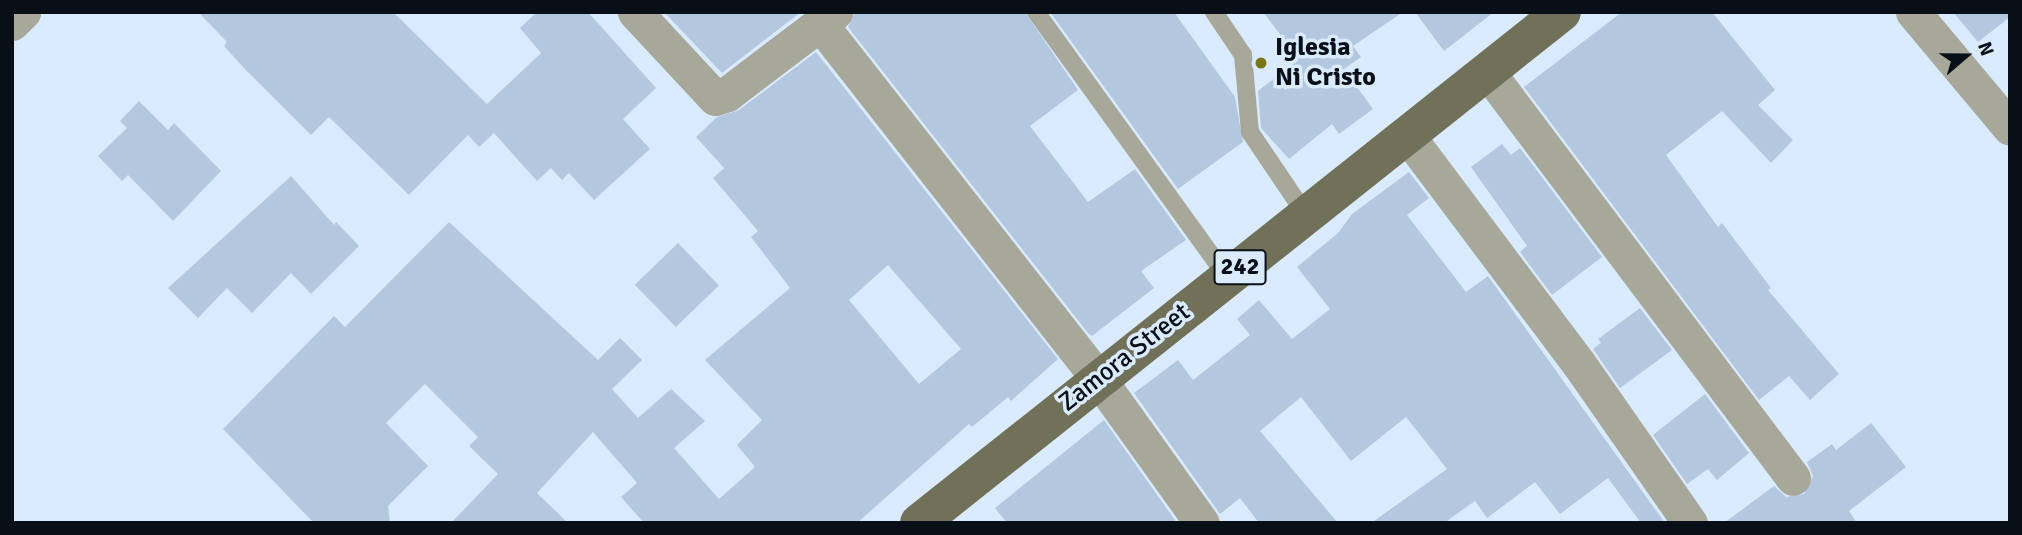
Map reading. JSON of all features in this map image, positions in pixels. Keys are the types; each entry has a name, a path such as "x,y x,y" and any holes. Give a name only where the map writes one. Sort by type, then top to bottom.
{"main road":[{"name":"Zamora Street","path":"919,523 1562,12"}],"street":[{"path":"12,23 23,12"},
{"path":"635,12 715,98 727,94 828,19 1098,379 1202,523"},
{"path":"1913,12 2010,128"},
{"path":"1487,71 1793,478"},
{"path":"1407,135 1579,364 1690,523"}],"lane":[{"path":"1036,12 1227,277"},
{"path":"1214,12 1242,55 1250,132 1307,215"}],"building":[{"path":"198,12 393,12 487,104 541,53 520,28 537,12 588,12 656,88 623,119 650,149 594,200 569,173 562,180 551,168 537,181 494,133 479,147 468,135 409,195 329,117 311,135 243,67 224,46 227,42"},
{"path":"664,12 801,12 722,73"},
{"path":"855,12 1025,12 1078,90 1030,126 1088,202 1135,169 1186,240 1141,271 1154,288 1092,336 1088,333 848,27"},
{"path":"1050,12 1174,12 1235,97 1243,142 1178,189"},
{"path":"1263,12 1403,12 1353,46 1361,57 1344,69 1373,109 1339,134 1332,124 1289,159 1261,128 1258,91 1299,59"},
{"path":"1415,12 1494,12 1444,51"},
{"path":"1622,12 1712,12 1775,90 1758,105 1793,140 1771,163 1722,111 1666,155 1718,227 1722,223 1771,288 1768,290 1839,374 1810,400 1789,376 1759,400 1524,87"},
{"path":"1953,12 2010,12 2010,17 1978,42"},
{"path":"816,52 1058,359 1011,401 1008,397 972,427 969,424 857,523 644,523 621,497 637,483 593,432 537,493 568,523 451,523 498,474 469,446 478,437 425,384 386,423 428,466 388,506 390,523 314,523 223,429 334,316 345,327 449,222 598,360 620,338 642,360 612,389 638,418 671,389 705,421 674,448 719,499 755,467 737,445 762,420 705,360 790,288 751,237 758,231 713,178 724,168 696,137 717,117 739,110","holes":["888,265 961,349 919,384 849,300"]},
{"path":"139,101 168,130 174,123 221,171 173,221 128,175 122,181 98,156 127,128 120,121"},
{"path":"1502,144 1511,155 1520,148 1602,257 1552,295 1520,252 1527,246 1471,167"},
{"path":"1409,172 1429,198 1407,215 1466,292 1488,276 1665,523 1641,523 1608,478 1560,514 1535,482 1487,518 1475,501 1444,523 1371,523 1447,469 1406,417 1351,461 1301,397 1260,431 1338,523 1259,523 1240,498 1220,514 1134,393 1178,360 1193,380 1250,335 1237,319 1259,300 1292,339 1330,309 1297,267 1338,233 1352,214"},
{"path":"291,176 334,225 336,222 359,246 311,294 291,273 252,313 227,288 198,318 168,288"},
{"path":"678,243 719,285 676,327 635,285"},
{"path":"1640,308 1672,350 1620,388 1593,349 1601,343 1598,339"},
{"path":"1705,394 1749,453 1717,480 1708,469 1687,484 1653,435"},
{"path":"1104,420 1177,523 1007,523 995,508"},
{"path":"1871,423 1906,467 1849,511 1857,523 1724,523 1774,486 1786,497 1804,494 1813,476 1807,462 1832,444 1836,450"}],"place":[{"name":"Iglesia Ni Cristo","path":"1261,63"}]}
